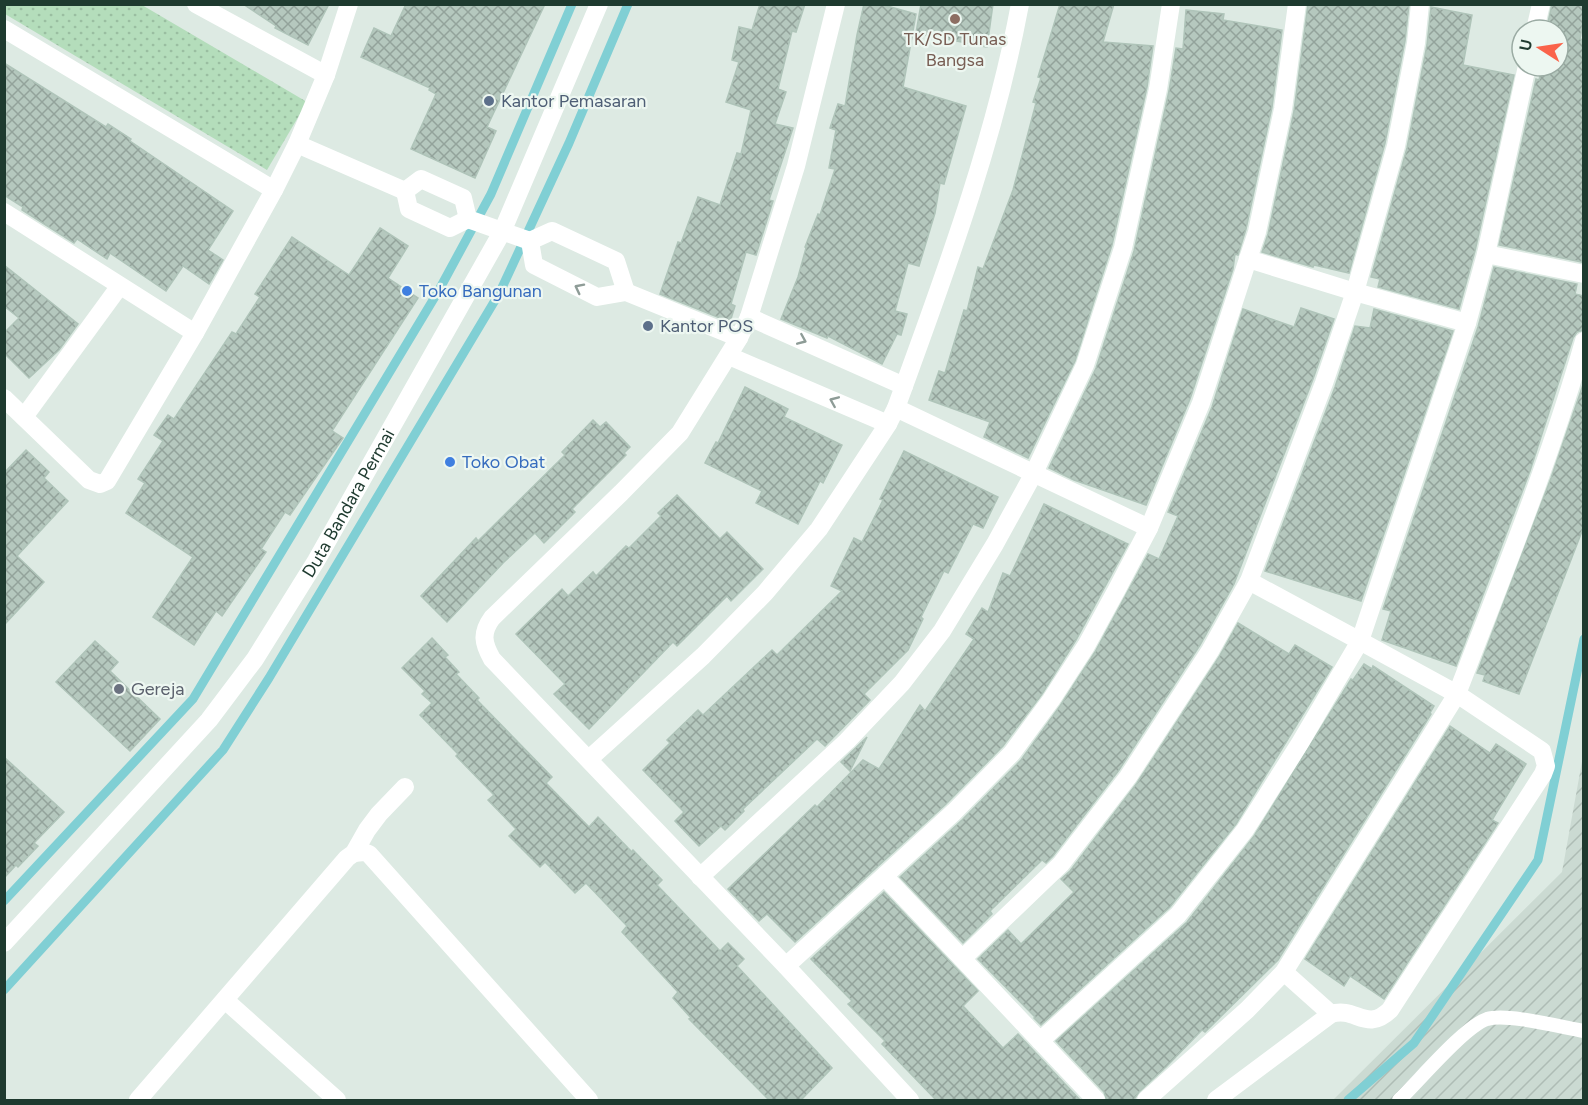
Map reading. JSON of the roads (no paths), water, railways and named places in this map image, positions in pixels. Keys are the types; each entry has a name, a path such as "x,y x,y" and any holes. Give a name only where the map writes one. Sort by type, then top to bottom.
{"street":[{"path":"196,4 326,75"},
{"path":"4,398 89,480 104,483 110,477 195,333 274,190 297,144 326,75 349,4"},
{"name":"Duta Bandara Permai","path":"4,943 209,720 255,659 316,561 483,225 599,4"},
{"path":"836,4 796,166 749,317 739,339 680,433 492,618 485,627 483,643 492,659 786,966 910,1101"},
{"path":"589,759 703,656 765,593 819,529 892,416 939,291 989,139 1020,4"},
{"path":"700,877 847,741 902,683 942,631 995,544 1034,473 1085,365 1123,248 1158,89 1171,4"},
{"path":"786,966 954,812 1012,753 1051,700 1086,646 1149,528 1201,402 1257,232 1283,109 1297,4"},
{"path":"963,958 1061,864 1128,777 1210,651 1249,581 1324,383 1355,292 1396,146 1416,43 1420,4"},
{"path":"4,28 274,190"},
{"path":"1040,1041 1178,915 1245,830 1360,641 1467,323 1486,254 1524,78"},
{"path":"297,144 405,191"},
{"path":"405,191 421,179 463,198 483,225"},
{"path":"405,191 409,208 450,228 483,225 526,240 552,231 616,261 626,292"},
{"path":"4,212 195,333"},
{"path":"526,240 534,265 597,297 626,292 739,339"},
{"path":"1486,254 1584,274"},
{"path":"1248,259 1467,323"},
{"path":"24,417 119,286"},
{"path":"749,317 904,386"},
{"path":"1146,1101 1247,1010 1284,972 1457,694 1531,501 1584,341"},
{"path":"729,356 892,416 1034,473 1149,528"},
{"path":"1215,1101 1331,1014 1340,1011 1368,1020 1381,1019 1390,1010 1537,784 1546,766 1542,751 1457,694 1249,581"},
{"path":"138,1101 347,858 354,853 367,830 405,787"},
{"path":"354,853 369,854 589,1101"},
{"path":"885,877 1096,1101"},
{"path":"1284,972 1331,1014"},
{"path":"225,1000 337,1101"}],"lane":[{"path":"1399,1101 1471,1028 1488,1019 1505,1017 1584,1031"}],"waterway":[{"path":"4,901 193,699 439,290 491,194 572,4"},
{"path":"4,990 223,750 269,678 500,292 569,143 628,4"},
{"path":"1348,1100 1414,1043 1538,860 1584,639"}],"place":[{"name":"TK/SD Tunas Bangsa","path":"955,19"},
{"name":"Kantor Pemasaran","path":"489,101"},
{"name":"Toko Bangunan","path":"407,291"},
{"name":"Kantor POS","path":"648,326"},
{"name":"Toko Obat","path":"450,462"},
{"name":"Gereja","path":"119,689"}]}
